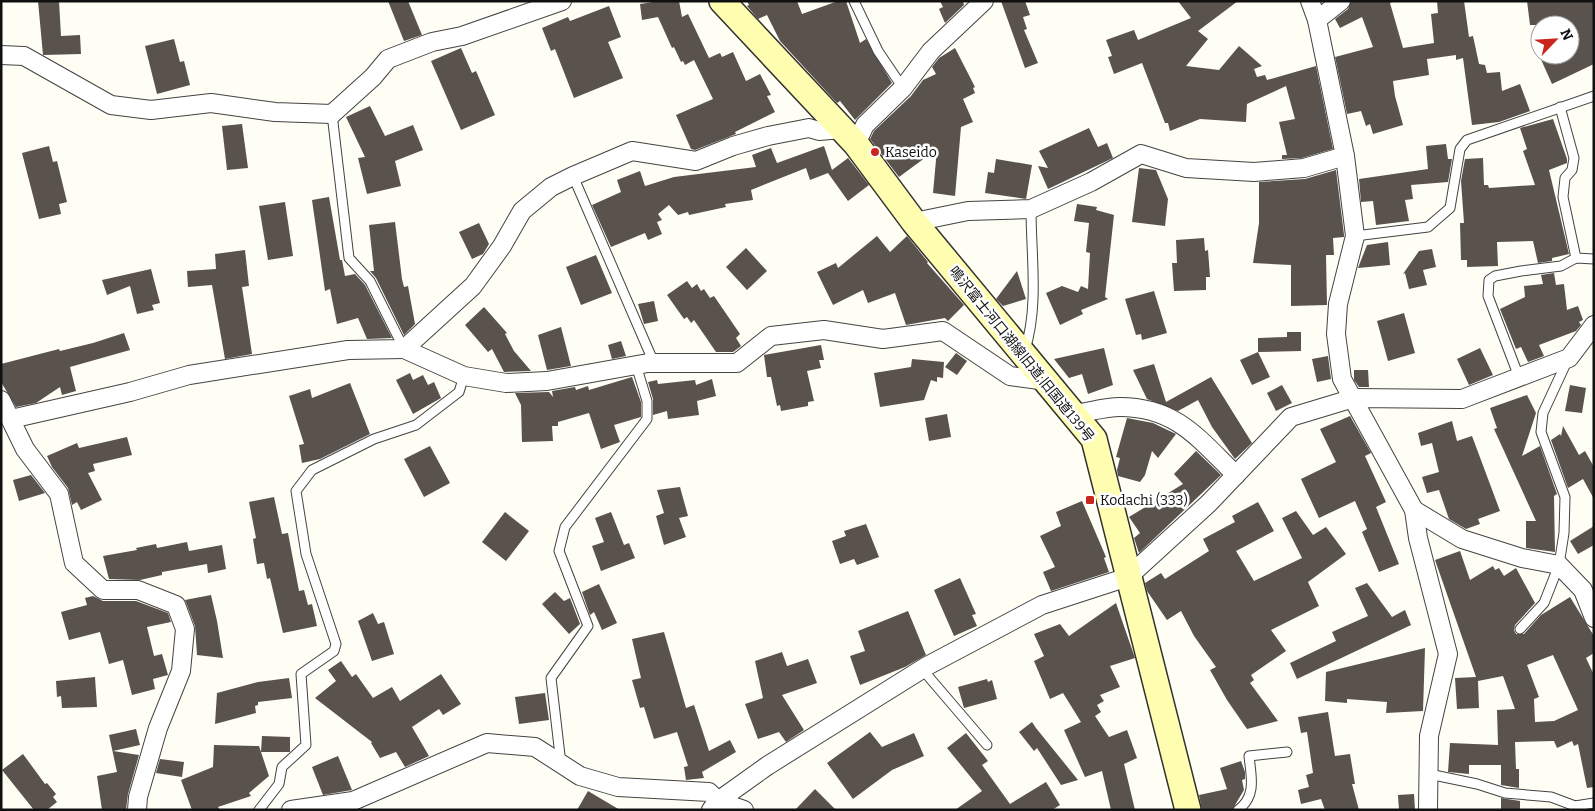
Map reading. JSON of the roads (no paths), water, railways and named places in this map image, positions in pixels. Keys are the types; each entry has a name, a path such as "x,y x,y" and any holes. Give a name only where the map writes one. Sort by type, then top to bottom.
{"street":[{"path":"1,55 24,56 111,105 151,110 211,103 275,112 332,114 373,77 388,59 432,42 462,36 562,1"},
{"name":"鳴沢富士河口湖線旧道;旧国道139号","path":"722,1 849,136 914,222 1094,439 1188,810"},
{"path":"404,349 473,286 502,246 522,211 551,187 572,176 632,151 696,161 733,146 768,136 809,128 849,136 865,125 903,88 930,51 984,1"},
{"path":"1310,1 1317,20 1344,156 1355,236 1338,304 1336,334 1342,379 1414,510 1418,538 1448,654 1429,736 1428,810"},
{"path":"1317,20 1341,1"},
{"path":"914,222 968,211 1031,209 1091,182 1142,154 1186,168 1254,172 1304,168 1344,156"},
{"path":"715,805 767,766 922,669 1042,605 1128,577 1209,503 1291,417 1354,398 1462,399 1568,358 1594,325"},
{"path":"137,810 138,797 158,728 180,671 185,629 176,605 138,590 103,590 74,563 59,494 24,448 5,411 130,392 189,375 348,350 404,349 464,376 506,383 547,381 654,363 737,363 771,336 824,330 883,339 943,331 1010,376 1047,381"},
{"path":"1074,414 1120,407 1171,416 1187,428 1236,475"},
{"path":"1414,510 1462,538 1522,558 1558,565 1582,590 1594,618"},
{"path":"292,810 353,801 487,742 535,747 580,776 618,787 709,792 715,805"},
{"path":"715,805 744,810"}],"lane":[{"path":"854,1 878,51 903,88"},
{"path":"1355,236 1428,227 1450,208 1460,149 1467,140 1594,96"},
{"path":"1560,108 1574,158 1572,170 1564,178 1563,197 1576,258"},
{"path":"332,114 349,258 370,281 404,349"},
{"path":"572,176 654,363"},
{"path":"1024,354 1032,329 1034,286 1031,209"},
{"path":"1519,377 1488,296 1488,280 1495,276 1520,271 1561,266 1576,258 1594,259"},
{"path":"1520,629 1544,603 1558,565 1564,533 1565,496 1541,432 1543,414 1568,358"},
{"path":"561,764 551,678 588,626 559,551 560,540 565,527 647,419 647,401 636,365"},
{"path":"259,810 279,784 282,767 306,745 301,674 334,651 336,644 306,554 296,491 312,470 374,439 416,425 459,392 464,376"},
{"path":"922,669 986,745"},
{"path":"1238,810 1243,806 1252,791 1249,756 1287,752"},
{"path":"1429,774 1477,784 1505,793 1552,797 1575,806 1594,803"}],"place":[{"name":"Kaseido","path":"875,152"},
{"name":"Kodachi (333)","path":"1090,500"}]}
